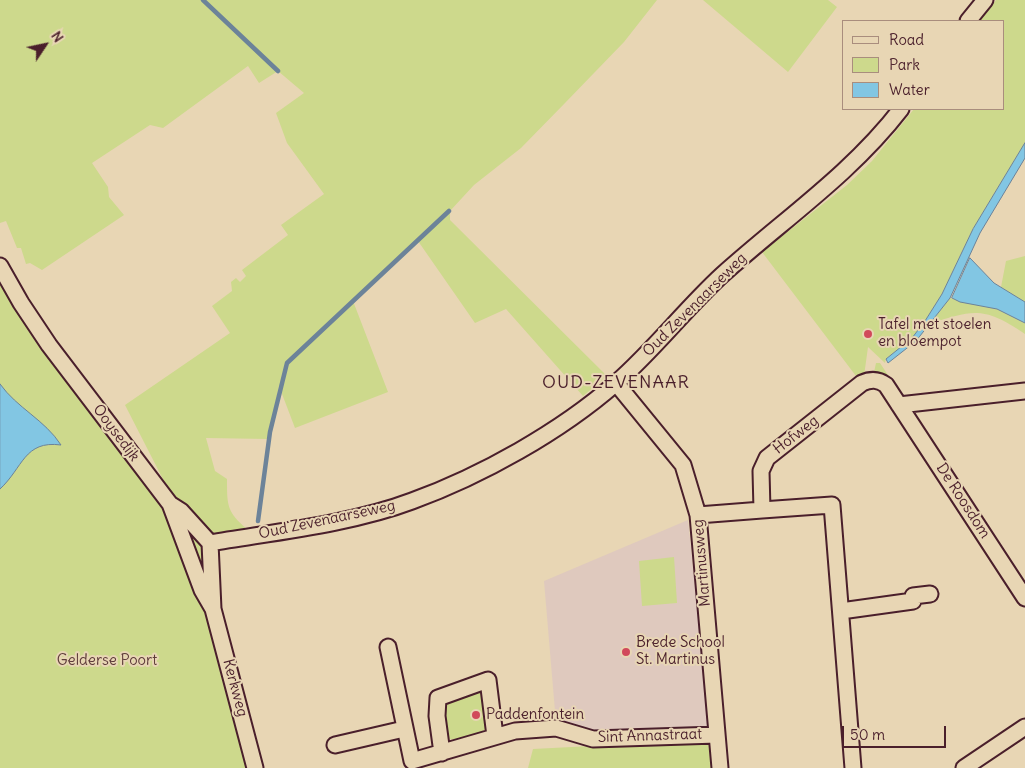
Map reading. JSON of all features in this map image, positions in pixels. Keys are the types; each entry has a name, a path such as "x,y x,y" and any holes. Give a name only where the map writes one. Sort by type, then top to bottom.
{"street":[{"path":"969,20 985,0"},
{"name":"Oud Zevenaarseweg","path":"210,543 353,517 411,502 482,471 568,420 616,383 721,276 827,188 884,131 900,110"},
{"name":"Ooysedijk","path":"0,266 20,303 49,345 170,504 202,590 213,609"},
{"name":"De Roosdom","path":"868,380 882,382 886,385 1025,598"},
{"name":"Hofweg","path":"762,510 762,471 767,458 868,380"},
{"name":"Martinusweg","path":"616,383 683,465 698,515 720,768"},
{"path":"899,405 1025,391"},
{"path":"170,504 181,511 210,543 213,609"},
{"path":"698,515 832,504 853,768"},
{"path":"840,611 913,601 913,596 930,594"},
{"name":"Kerkweg","path":"213,609 255,768"},
{"name":"Sint Annastraat","path":"388,647 412,761 515,731 556,728 594,739 717,735"},
{"path":"442,753 437,716 438,698 488,680 495,736"},
{"path":"964,768 1025,727"},
{"path":"335,745 404,729"}],"shaded area":[{"name":"Brede School St. Martinus","path":"688,520 710,727 596,731 556,723 544,581"}],"green space":[{"path":"0,0 657,0 624,42 521,148 474,185 450,211 450,220 607,376 583,396 506,309 475,323 418,241 353,301 388,392 295,428 279,386 268,439 206,438 215,471 227,479 229,508 235,518 247,529 220,536 210,535 200,527 169,491 125,405 230,333 212,306 232,291 231,282 236,278 240,282 246,276 242,270 288,235 281,225 324,194 287,143 276,113 304,93 278,71 259,83 248,66 163,128 150,125 92,163 108,187 109,197 124,215 42,270 30,263 26,264 21,248 17,248 6,221 0,223"},
{"path":"703,0 828,0 837,7 788,72"},
{"path":"996,0 1025,0 1025,143 973,229 942,294 925,321 912,338 886,359 885,363 868,347 864,376 859,380 762,252 847,185 872,161 913,110 1005,110 1005,20 981,20"},
{"path":"1025,256 1025,302 1001,287 1006,261"},
{"name":"Gelderse Poort","path":"0,275 162,506 178,541 220,653 248,768 0,768"},
{"path":"950,298 997,309 1025,323 1025,334 999,319 979,313 958,315 930,324"},
{"path":"876,363 880,363 903,398 873,377"},
{"path":"184,522 203,540 205,581"},
{"path":"674,557 677,603 642,606 639,561"},
{"path":"476,690 483,696 486,729 465,738 449,739 444,737 443,704"},
{"path":"708,740 711,768 528,768 533,749"}],"water":[{"path":"1025,143 1025,158 980,233 950,298 916,341 888,363 886,359 912,338 942,294 973,229"},
{"path":"970,258 994,283 1025,302 1025,323 997,309 960,302 952,298"},
{"path":"0,384 14,400 47,428 61,445 39,447 32,451 0,489"}],"waterway":[{"path":"203,0 278,71"},
{"path":"258,521 270,432 287,363 449,211"}],"place":[{"name":"Tafel met stoelen en bloempot","path":"868,334"},
{"name":"Brede School St. Martinus","path":"626,652"},
{"name":"Paddenfontein","path":"476,715"}],"district":[{"name":"OUD-ZEVENAAR","path":"616,383"}]}
